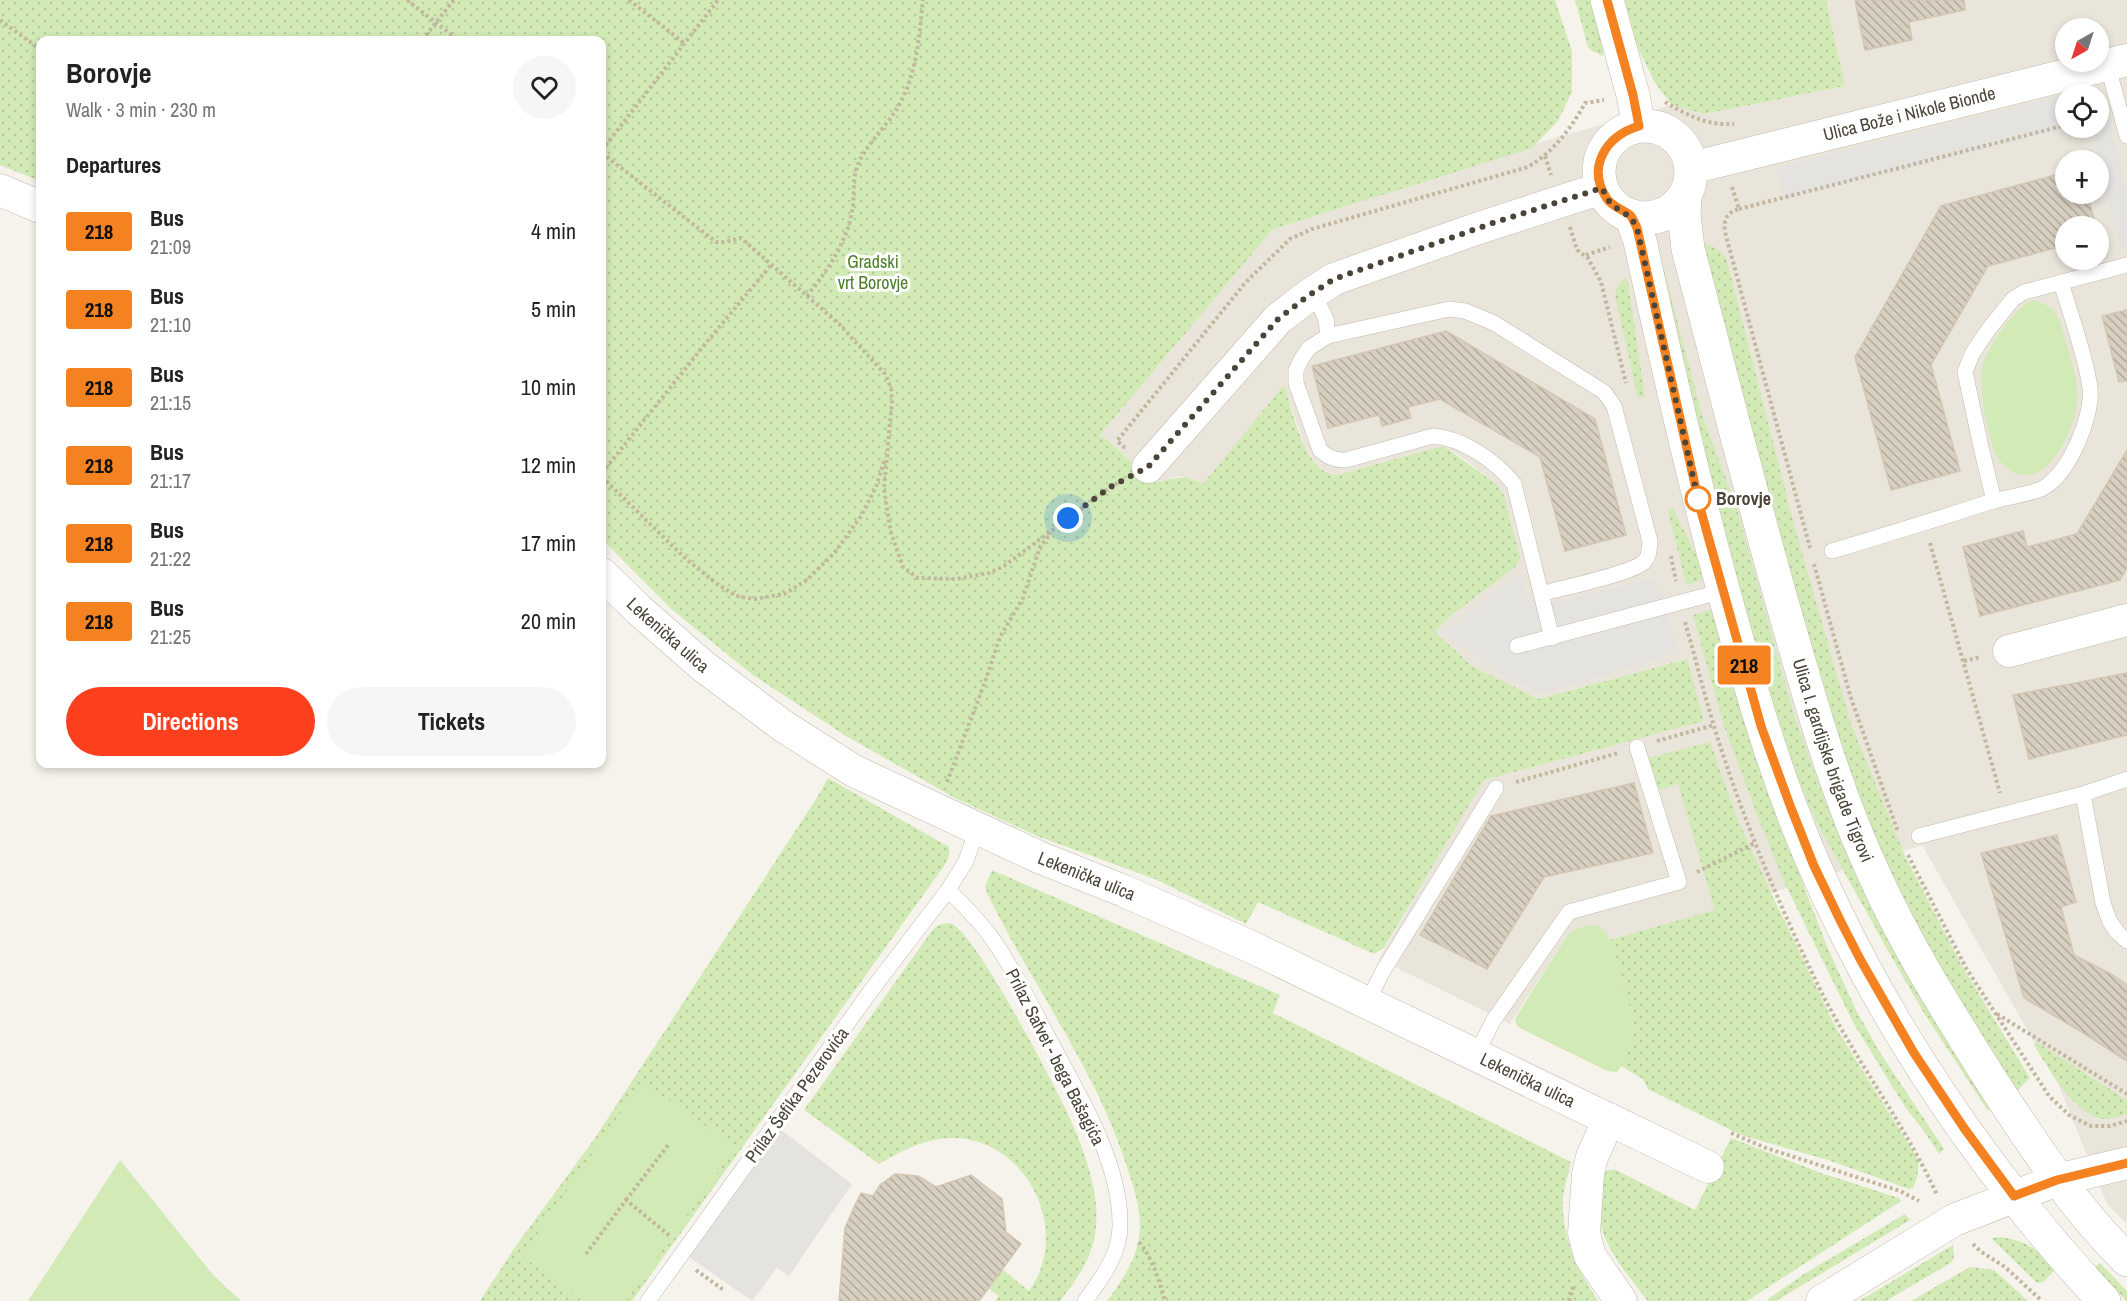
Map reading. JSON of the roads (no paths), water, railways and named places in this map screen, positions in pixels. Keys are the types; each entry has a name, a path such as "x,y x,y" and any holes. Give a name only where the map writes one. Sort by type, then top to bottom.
{"street":[{"path":"1607,0 1633,95 1639,126"},
{"name":"Ulica Bože i Nikole Bionde","path":"1688,182 2117,62"},
{"path":"1639,126 1654,127 1680,141 1688,154 1688,182 1675,208 1661,215 1646,218 1631,216 1618,210 1608,200 1599,174 1600,161 1605,148 1626,130 1639,126"},
{"name":"Ulica I. gardijske brigade Tigrovi","path":"1688,182 1684,215 1688,249 1773,573 1828,762 1872,871 1903,935 1956,1024 2057,1180 2079,1208 2127,1260"},
{"path":"1148,467 1278,319 1334,279 1602,188"},
{"path":"0,190 36,205"},
{"path":"1631,216 1640,241 1701,511 1761,726 1814,866 1860,959 1914,1053 1964,1128 2014,1196 2062,1255 2104,1301"},
{"name":"Lekenička ulica","path":"606,578 703,666 783,726 854,771 1041,858 1124,891 1247,945 1708,1167"},
{"path":"2009,651 2127,620"},
{"path":"1609,1119 1592,1157 1588,1174 1584,1233 1590,1256 1621,1301"},
{"path":"1822,1301 1954,1220 2057,1180 2127,1163"}],"lane":[{"path":"2117,62 2127,136"},
{"path":"1994,501 1965,372 1972,354 2013,299 2024,292 2127,265"},
{"path":"1833,551 2043,488 2059,472 2073,452 2084,428 2089,409 2090,388 2061,282"},
{"path":"1313,292 1326,319 1328,336"},
{"path":"1541,594 1626,571 1643,563 1649,555 1650,541 1614,406 1604,392 1494,323 1465,311 1449,309 1328,336 1309,348 1296,370 1296,383 1320,450 1334,460 1346,460 1432,436 1445,437 1489,458 1504,471 1514,484 1541,594 1552,638"},
{"path":"1517,646 1723,591"},
{"path":"1476,1055 1493,1021 1569,912 1679,882 1637,747"},
{"path":"1919,836 2083,794 2127,779"},
{"path":"1367,1002 1383,971 1496,788"},
{"path":"2083,794 2103,903 2110,922 2127,941"},
{"path":"948,890 966,861 977,829"},
{"name":"Prilaz Safvet - bega Bašagića","path":"948,890 970,910 990,936 1025,994 1085,1107 1105,1153 1119,1197 1121,1226 1115,1252 1103,1276 1085,1301"},
{"name":"Prilaz Šefika Pezerovića","path":"648,1301 870,992 948,890"}],"place":[{"name":"Borovje","path":"1698,499"}],"park label":[{"name":"Gradski vrt Borovje","path":"873,272"}]}
